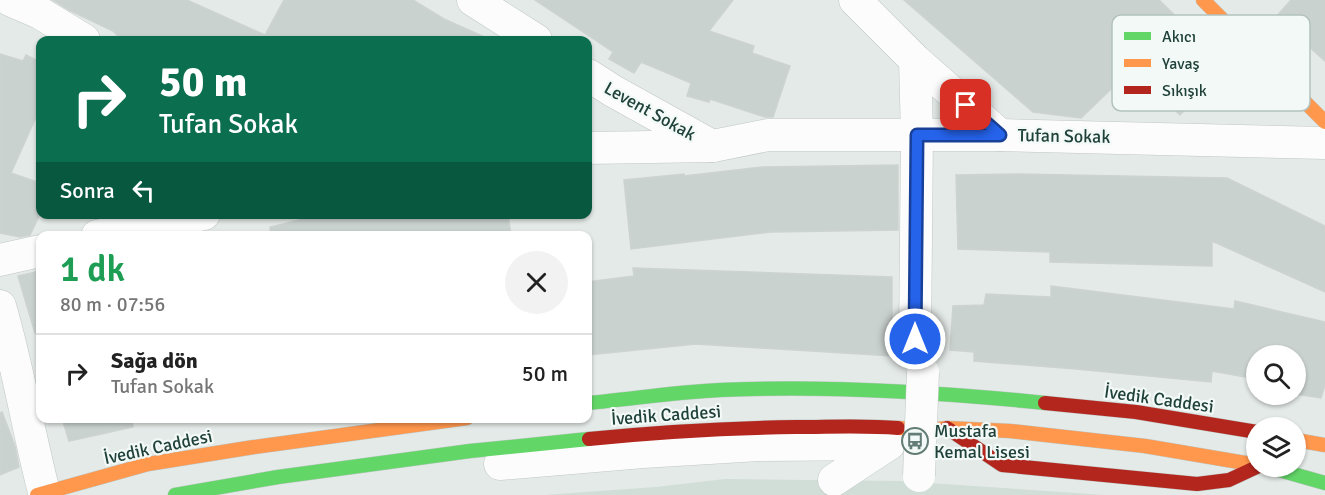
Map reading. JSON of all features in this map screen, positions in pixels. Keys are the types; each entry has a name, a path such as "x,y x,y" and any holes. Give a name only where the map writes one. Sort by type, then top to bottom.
{"main road":[{"path":"1203,0 1218,15"},
{"path":"1310,107 1325,122"},
{"name":"İvedik Caddesi","path":"592,403 718,390 819,389 913,392 1136,412 1246,430"},
{"name":"İvedik Caddesi","path":"40,494 148,464 430,423"},
{"name":"İvedik Caddesi","path":"175,495 312,472 470,452 658,432 734,428 871,426 929,430 947,428 1010,431 1145,446 1246,464"},
{"name":"İvedik Caddesi","path":"947,428 1002,465 1197,484 1221,483 1246,473"},
{"path":"1306,442 1325,445"},
{"path":"1304,477 1325,483"}],"street":[{"path":"10,0 40,13 77,36"},
{"path":"473,0 530,36"},
{"path":"855,0 915,60 1000,135"},
{"path":"915,60 917,135 915,339"},
{"name":"Levent Sokak","path":"592,78 613,92 713,146"},
{"name":"Tufan Sokak","path":"592,148 713,146 768,135 1000,135 1325,143"},
{"path":"121,231 180,219"},
{"path":"0,260 36,252"},
{"path":"0,306 11,345 33,448 40,494"},
{"path":"919,476 923,372"},
{"path":"262,495 337,482 494,464 759,445 889,444 834,480"}],"shaded area":[{"path":"725,479 899,481 1105,495 544,495 656,487"}],"building":[{"path":"53,0 187,0 265,35 284,0 413,0 444,19 482,36 118,36 113,31"},
{"path":"535,0 733,0 709,31 754,46 752,53 790,66 773,117 765,117 710,99 709,102 687,96 691,83 641,62 634,73 609,59 613,52"},
{"path":"904,0 1159,0 1174,15 1112,15 1112,88 1081,118 1033,112"},
{"path":"1291,0 1325,0 1325,61 1310,48 1310,15 1278,15"},
{"path":"0,54 23,61 26,55 36,60 36,117 11,173 36,182 38,219 30,235 20,237 0,233"},
{"path":"898,165 898,230 770,232 631,249 624,180 762,167"},
{"path":"956,175 1227,178 1325,226 1325,292 1212,241 1212,266 1050,262 1050,252 958,249"},
{"path":"304,219 509,219 510,231 270,231 270,227"},
{"path":"633,268 892,277 892,356 696,344 592,355 592,281 634,276"},
{"path":"36,272 36,333 35,333 18,276"},
{"path":"1051,286 1234,309 1235,301 1325,322 1325,385 1321,398 1306,396 1306,345 1246,345 1246,377 1212,371 1211,382 974,361 974,352 950,350 953,306 984,305 986,294 1051,297"},
{"path":"2,412 15,446 19,467 0,475 0,413"},
{"path":"64,423 133,423 133,427 69,441"}],"traffic: fast":[{"path":"592,403 704,391 801,388 924,393 1045,403"},
{"path":"175,495 278,477 470,451 589,439"},
{"path":"1304,477 1325,483"}],"traffic: slow":[{"path":"1203,0 1218,15"},
{"path":"1310,107 1325,122"},
{"path":"37,495 148,464 430,423"},
{"path":"898,428 1010,431 1145,446 1246,463"},
{"path":"1306,442 1325,445"}],"traffic: jam":[{"path":"1045,403 1136,412 1246,430"},
{"path":"589,439 744,428 847,426 898,428"},
{"path":"947,428 1002,465 1197,484 1229,480 1246,472"}],"place":[{"name":"Mustafa Kemal Lisesi","path":"915,441"}],"route":[{"path":"915,339 917,135 1000,135 966,105"}]}
